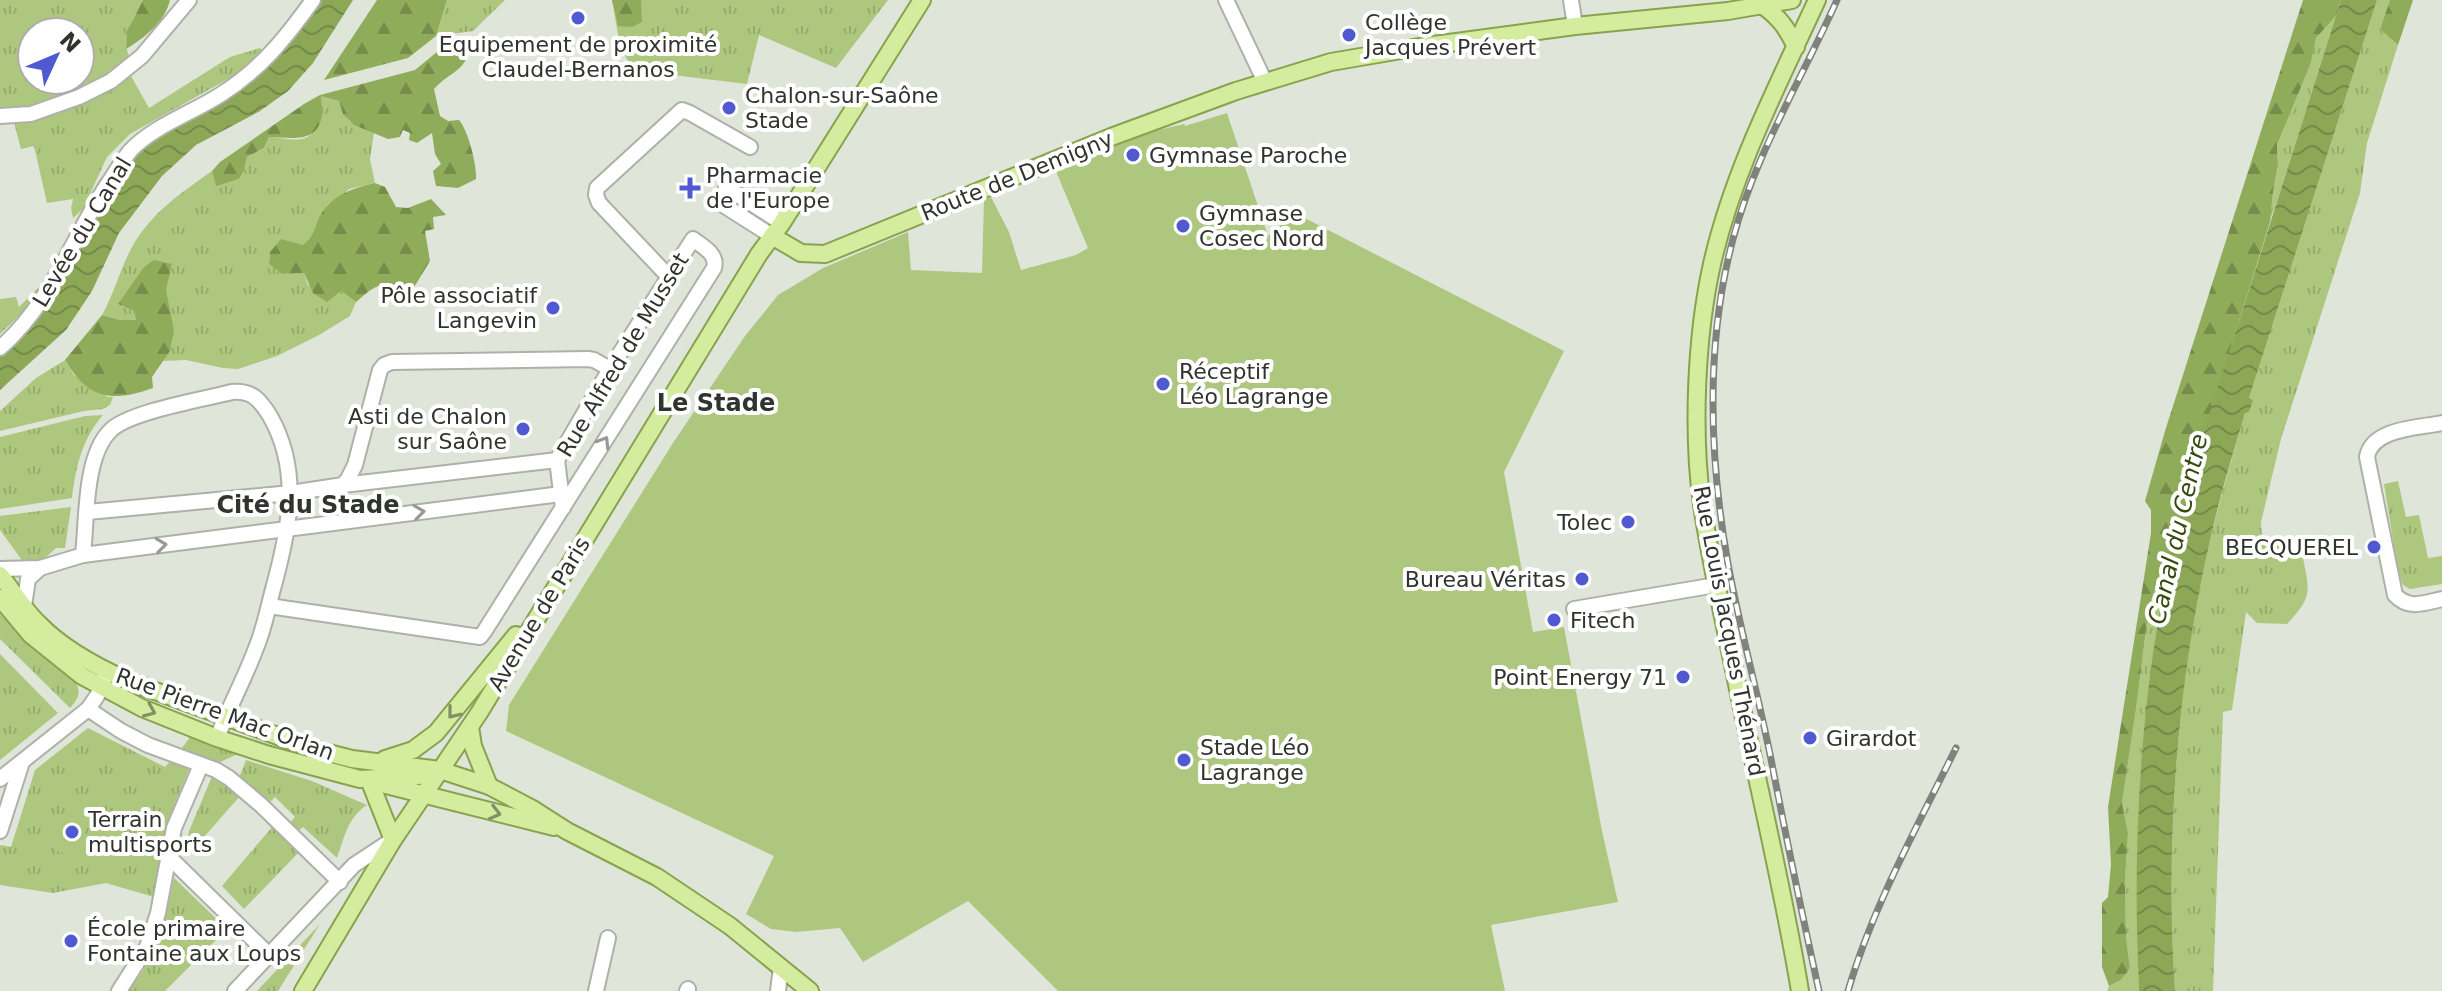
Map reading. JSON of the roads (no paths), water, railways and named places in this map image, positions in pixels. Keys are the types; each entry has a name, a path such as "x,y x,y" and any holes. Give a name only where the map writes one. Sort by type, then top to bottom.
{"main road":[{"name":"Avenue de Paris","path":"303,991 393,840 470,727 922,0"},
{"name":"Route de Demigny","path":"777,230 801,253 825,254 1111,137 1331,62 1575,26 1728,11 1792,0"},
{"name":"Rue Louis Jacques Thénard","path":"1800,991 1716,585 1702,503 1696,421 1700,348 1712,265 1726,212 1748,153 1817,0"},
{"path":"1762,5 1778,16 1796,47"},
{"name":"Rue Pierre Mac Orlan","path":"1,581 39,625 122,697 142,708 269,755 365,780 433,781"},
{"name":"Rue Pierre Mac Orlan","path":"1,581 31,635 82,676 104,679 313,749 352,759 376,761 433,781"},
{"path":"376,761 413,750 436,733 555,586"},
{"path":"470,727 473,746 489,786"},
{"name":"Rue Pierre Mac Orlan","path":"365,780 406,778 433,781"},
{"path":"365,780 393,840"},
{"path":"433,781 489,786 567,831 657,877 730,926 810,991"},
{"path":"433,781 567,831"}],"street":[{"path":"0,116 31,114 79,97 111,81 142,56 189,0"},
{"name":"Levée du Canal","path":"0,348 51,287 96,202 131,151 143,140 218,96 259,67 313,0"},
{"path":"1226,0 1265,82"},
{"path":"1571,0 1575,26"},
{"path":"669,277 599,203 597,188 682,110 750,147"},
{"path":"726,187 777,230"},
{"path":"717,201 777,230"},
{"name":"Rue Alfred de Musset","path":"269,606 480,637 562,501 714,268 716,262 707,249 693,239 610,369 557,460 562,501"},
{"path":"343,485 352,473 377,377 384,365 403,361 588,359 610,369"},
{"path":"83,555 93,463 104,439 118,424 243,391 257,399 274,425 286,457 291,493 288,529 255,652 217,738"},
{"path":"2442,423 2378,438 2368,449 2367,457 2395,595 2413,605 2442,599"},
{"path":"88,512 291,493 557,460"},
{"path":"1,581 83,555 288,529 562,501"},
{"path":"1,581 28,579 40,568"},
{"path":"24,606 28,579"},
{"path":"1574,609 1716,585"},
{"path":"88,709 104,679"},
{"path":"0,779 88,709 122,697"},
{"path":"88,709 148,745 216,770 261,805 340,882"},
{"path":"0,831 22,762"},
{"path":"119,991 147,947 158,913 174,828 201,765"},
{"path":"235,991 358,862 393,840"},
{"path":"168,856 269,955"},
{"path":"596,991 608,938"},
{"path":"778,991 781,967"}],"water":[{"path":"319,0 353,0 313,63 288,91 260,111 196,145 162,176 119,233 92,291 66,330 0,390 0,352 45,304 135,152 271,63"},
{"name":"Canal du Centre","path":"2341,0 2377,0 2249,398 2253,400 2249,412 2245,413 2215,521 2199,592 2176,762 2172,877 2175,991 2139,991 2137,848 2142,752 2167,572 2207,423"}],"railway":[{"path":"1819,991 1728,564 1717,483 1713,401 1714,360 1724,279 1742,208 1766,147 1837,0"},
{"path":"1848,991 1883,898 1956,748"}],"place":[{"name":"Equipement de proximité Claudel-Bernanos","path":"578,18"},
{"name":"Collège Jacques Prévert","path":"1349,35"},
{"name":"Chalon-sur-Saône Stade","path":"729,108"},
{"name":"Gymnase Paroche","path":"1133,155"},
{"name":"Pharmacie de l'Europe","path":"690,188"},
{"name":"Gymnase Cosec Nord","path":"1183,226"},
{"name":"Pôle associatif Langevin","path":"553,308"},
{"name":"Réceptif Léo Lagrange","path":"1163,384"},
{"name":"Asti de Chalon sur Saône","path":"523,429"},
{"name":"Tolec","path":"1628,522"},
{"name":"BECQUEREL","path":"2374,547"},
{"name":"Bureau Véritas","path":"1582,579"},
{"name":"Fitech","path":"1554,620"},
{"name":"Point Energy 71","path":"1683,677"},
{"name":"Girardot","path":"1810,738"},
{"name":"Stade Léo Lagrange","path":"1184,760"},
{"name":"Terrain multisports","path":"72,832"},
{"name":"École primaire Fontaine aux Loups","path":"71,941"}],"district":[{"name":"Le Stade","path":"716,403"},
{"name":"Cité du Stade","path":"308,505"}]}
